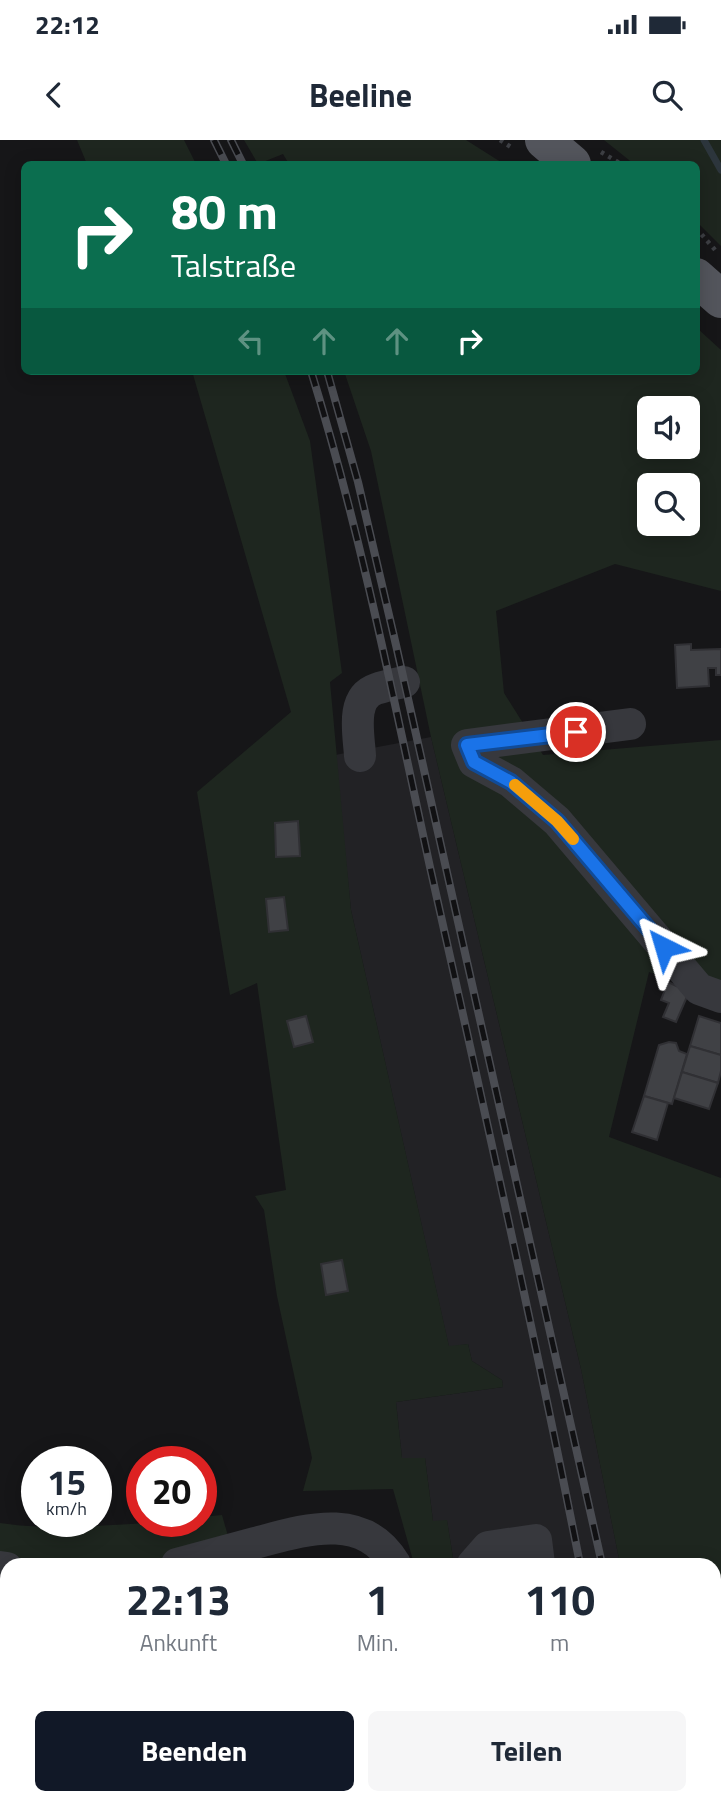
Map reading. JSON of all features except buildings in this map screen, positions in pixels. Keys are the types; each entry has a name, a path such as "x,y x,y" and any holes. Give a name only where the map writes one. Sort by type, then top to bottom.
{"main road":[{"path":"544,140 568,161"},
{"path":"700,281 721,299"}],"street":[{"path":"360,756 358,710 363,696 374,689 404,682"},
{"path":"630,724 467,745 474,762 511,782 557,821 699,989 721,997"},
{"path":"200,1558 322,1528 341,1528 359,1533 374,1541 391,1558"},
{"path":"478,1558 488,1547 536,1540 538,1558"}],"path":[{"path":"700,233 721,257"}],"shaded area":[{"path":"77,140 184,140 194,161 86,161"},
{"path":"244,140 466,140 499,161 287,161 283,154 266,161 256,161"},
{"path":"604,140 721,140 721,246 700,225 700,161 630,161"},
{"path":"700,331 721,350 721,591 615,564 496,611 504,693 543,755 721,740 721,996 649,972 609,1137 721,1178 721,1558 619,1558 581,1369 431,737 371,451 345,375 700,375"},
{"path":"193,375 285,375 310,441 342,673 330,682 351,910 449,1346 468,1344 472,1361 502,1380 503,1387 396,1402 402,1458 425,1458 433,1521 447,1520 453,1558 412,1558 393,1489 303,1491 312,1458 277,1296 264,1210 255,1196 286,1190 257,983 230,995 197,792 291,712"},
{"path":"431,737 581,1369 619,1558 453,1558 447,1521 433,1521 425,1458 402,1458 396,1402 503,1387 502,1380 472,1361 468,1344 449,1347 351,910 335,755"},
{"path":"217,1515 222,1515 234,1558 0,1558 0,1523 21,1526 21,1537 112,1537 112,1525 126,1524 126,1537 217,1537"}],"waterway":[{"path":"704,140 721,170"}],"railway":[{"path":"214,140 224,161"},
{"path":"231,140 242,161"},
{"path":"312,375 346,494 376,618 507,1215 579,1558"},
{"path":"328,375 358,482 396,645 601,1558"}],"slow traffic":[{"path":"515,785 557,821 573,839"}],"route":[{"path":"576,732 467,745 474,762 511,782 557,821 664,947"}]}
